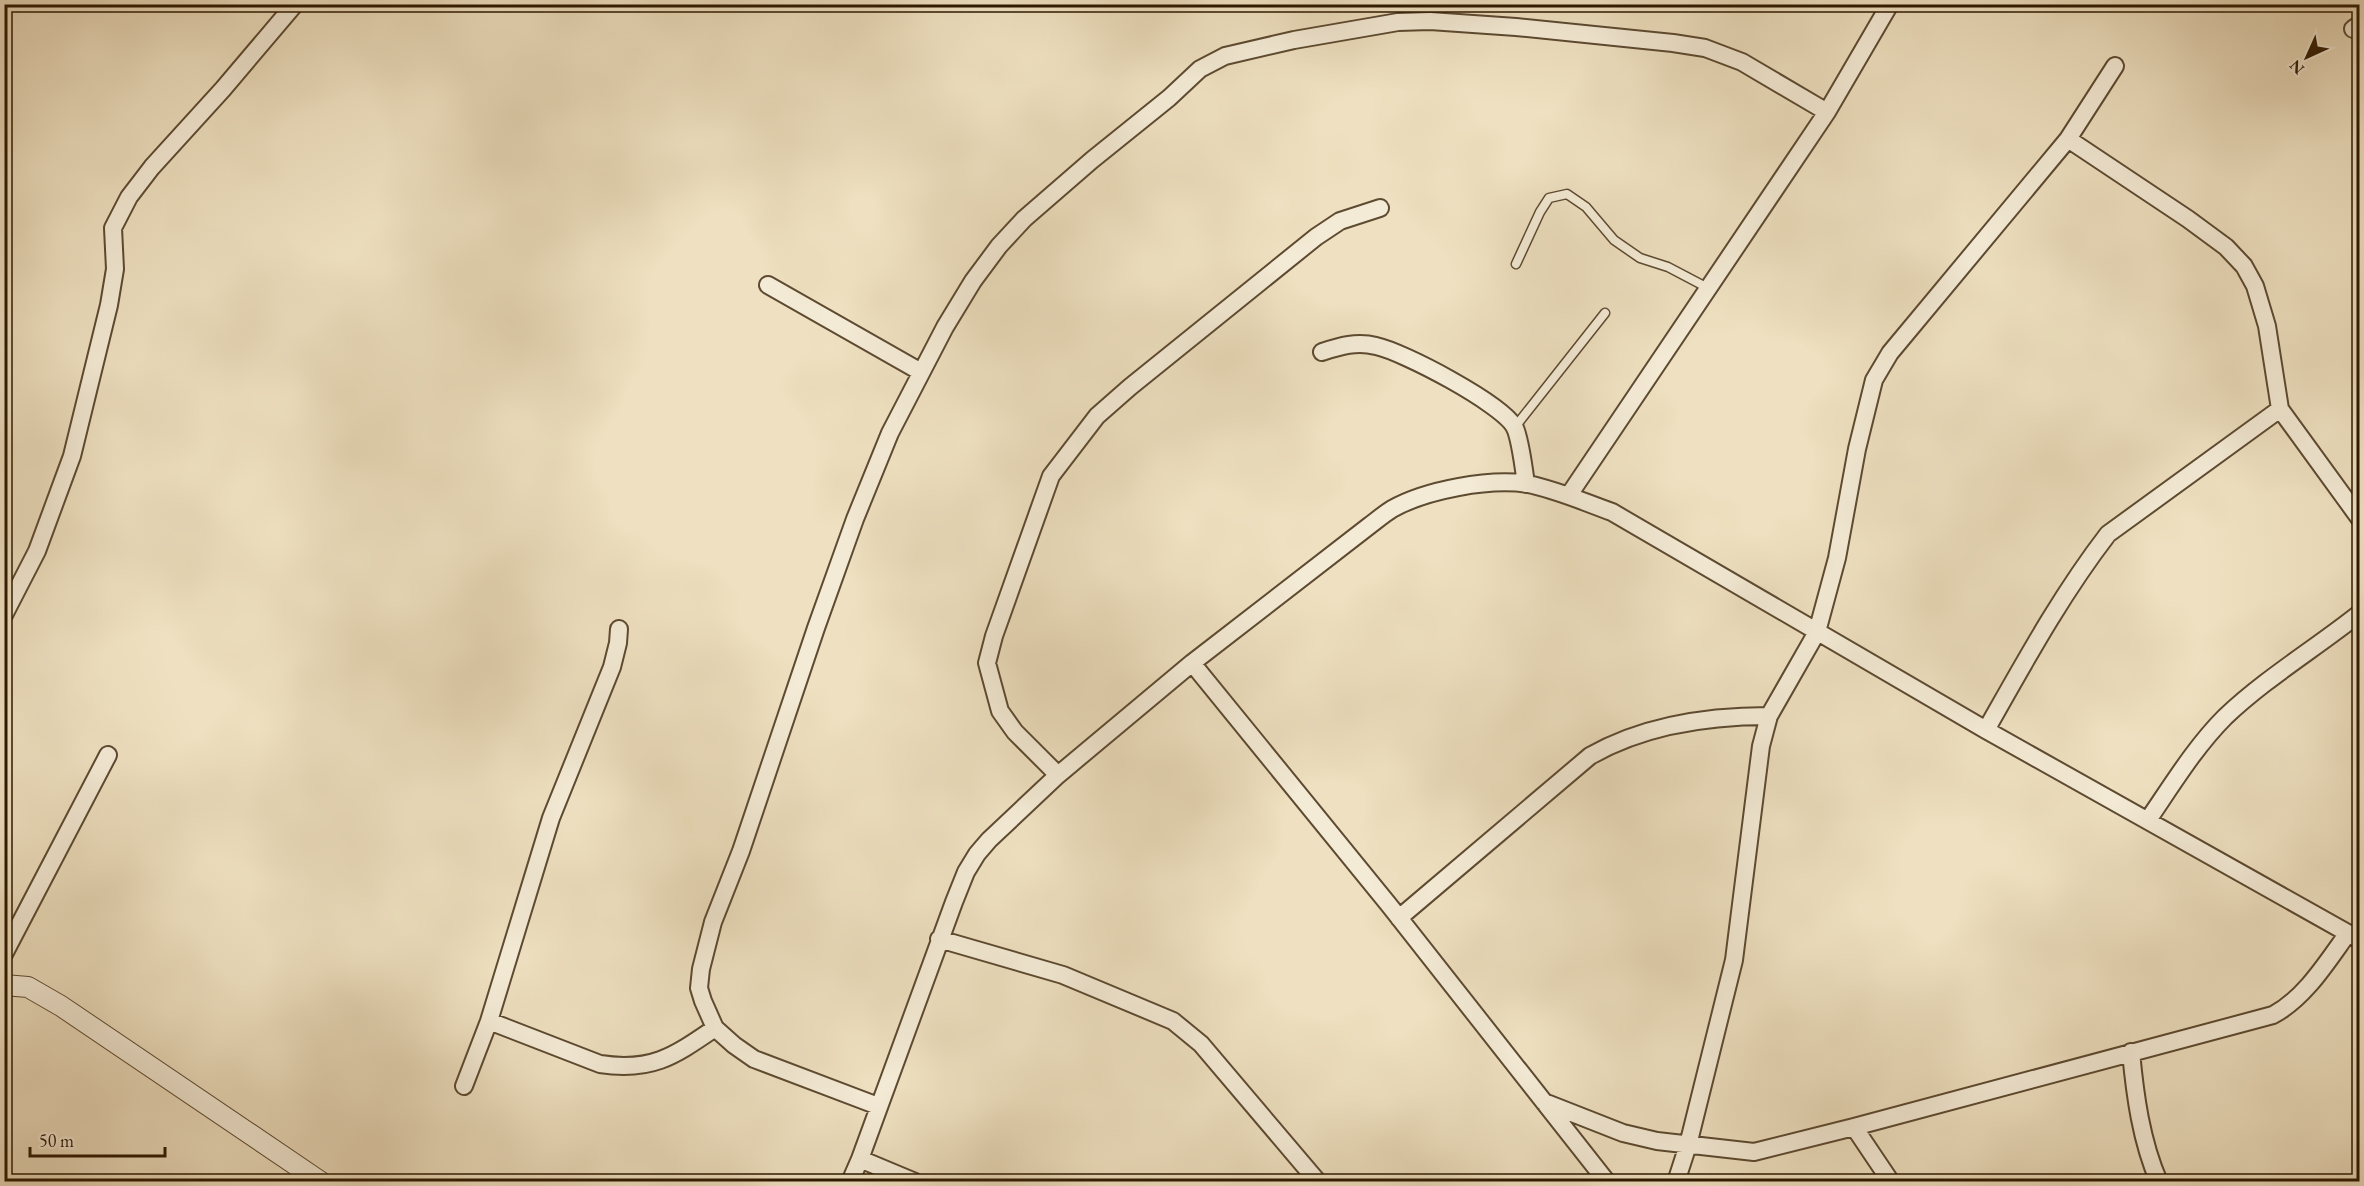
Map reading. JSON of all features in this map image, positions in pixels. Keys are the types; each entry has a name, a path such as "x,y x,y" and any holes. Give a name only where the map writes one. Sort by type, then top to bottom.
{"street":[{"path":"4,615 37,551 72,456 109,305 115,268 113,228 129,197 152,167 223,89 295,4"},
{"path":"1569,495 1827,112 1890,4"},
{"path":"878,1106 754,1059 715,1028 699,988 701,969 713,922 741,851 816,628 855,519 890,433 945,327 973,281 999,246 1024,219 1169,98 1200,69 1225,56 1294,40 1398,22 1430,21 1516,27 1705,48 1742,62 1827,112"},
{"path":"1676,1182 1688,1145 1734,960 1761,746 1769,716 1817,632 1837,558 1857,449 1874,380 1890,353 2067,139 2115,66"},
{"path":"2067,139 2188,219 2226,247 2244,266 2255,286 2268,326 2280,409 2360,519"},
{"path":"1058,775 1015,732 1000,711 987,663 994,636 1051,476 1097,416 1160,361 1316,237 1340,221 1380,208"},
{"path":"768,285 921,372"},
{"path":"1322,352 1355,343 1376,345 1423,363 1507,417 1515,427 1526,484"},
{"path":"1986,730 2041,634 2108,534 2280,409"},
{"path":"850,1182 939,939 966,872 977,854 1058,775 1192,663 1392,509 1434,492 1483,484 1526,484 1569,495 1612,512 1986,730 2354,936 2289,1006 2273,1015 1754,1152 1657,1141 1623,1133 1544,1102"},
{"path":"2148,820 2197,750 2225,718 2249,696 2360,613"},
{"path":"464,1086 489,1021 550,818 602,695 618,643 619,629"},
{"path":"1192,663 1399,918 1607,1182"},
{"path":"1399,918 1582,763 1614,742 1678,724 1733,716 1769,716"},
{"path":"4,954 108,755"},
{"path":"939,939 1063,975 1173,1021 1202,1044 1318,1182"},
{"path":"4,986 28,987 51,1000 321,1182"},
{"path":"489,1021 600,1064 618,1067 650,1065 683,1050 715,1028"},
{"path":"2131,1052 2135,1090 2159,1182"},
{"path":"1854,1127 1890,1182"},
{"path":"860,1159 915,1182"}],"lane":[{"path":"1516,264 1549,198 1567,194 1586,207 1614,240 1640,258 1668,267 1708,288"},
{"path":"1515,427 1605,313"}]}
